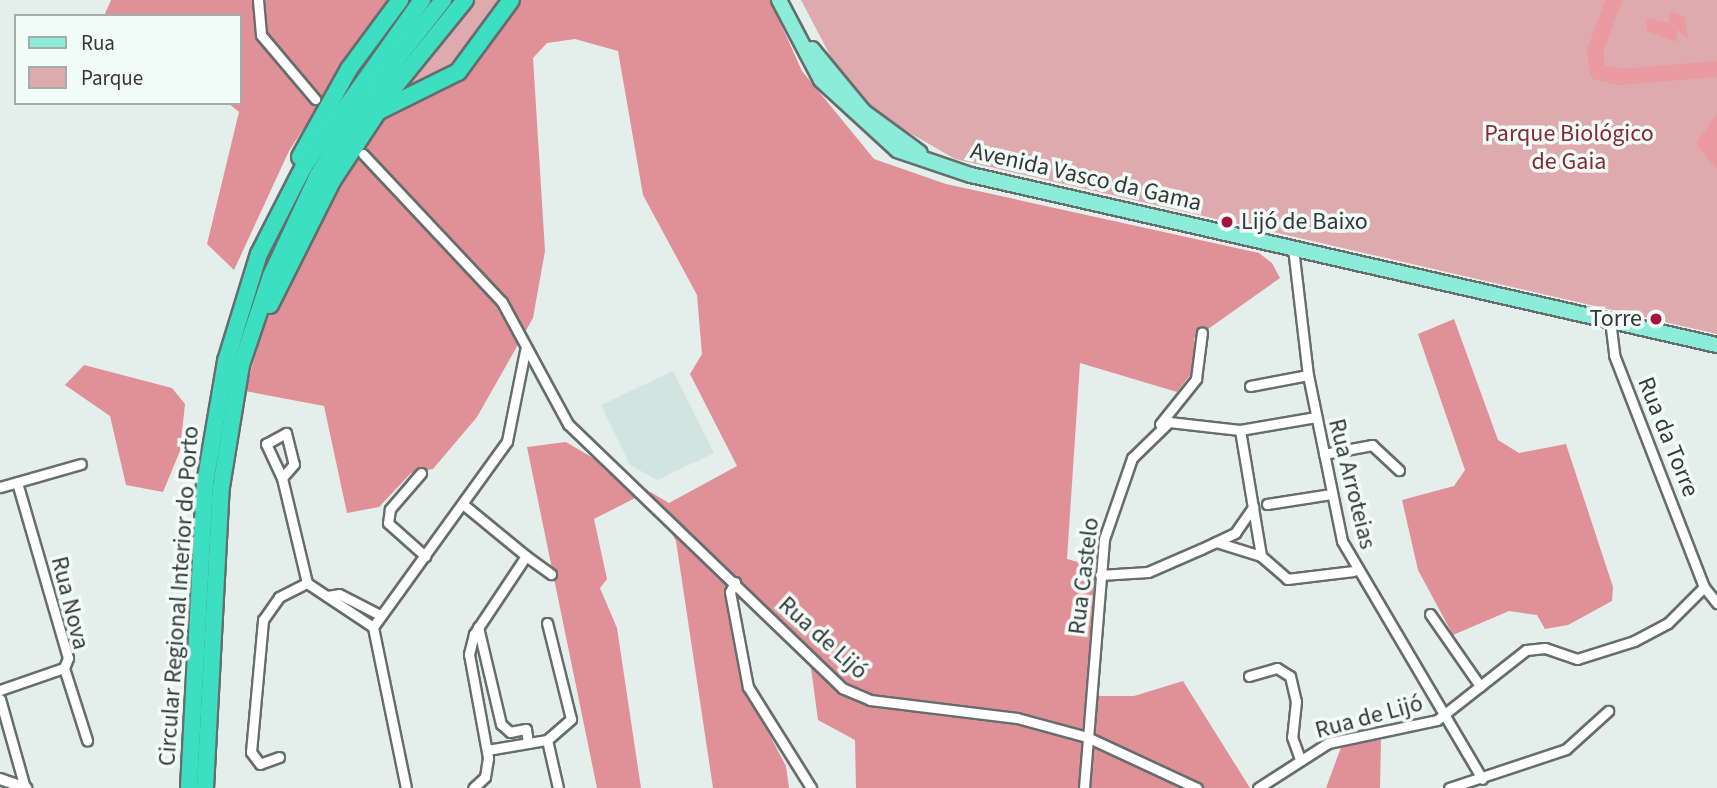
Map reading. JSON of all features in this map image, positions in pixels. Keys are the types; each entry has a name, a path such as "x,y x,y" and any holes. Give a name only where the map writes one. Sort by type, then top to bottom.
{"highway":[{"path":"259,254 263,232 322,113 400,0"},
{"name":"Circular Regional Interior do Porto","path":"189,788 212,424 259,254 312,155 422,0"},
{"name":"Circular Regional Interior do Porto","path":"205,788 221,487 241,365 255,323 318,175 377,84 443,0"},
{"path":"255,323 376,113 465,0"},
{"path":"376,113 458,72 511,0"}],"main road":[{"name":"Avenida Vasco da Gama","path":"779,0 807,59 837,100 897,150 936,164 1717,345"},
{"name":"Avenida Vasco da Gama","path":"789,0 816,56 845,93 936,164"}],"street":[{"path":"258,0 261,35 315,99"},
{"name":"Rua de Lijó","path":"363,154 502,302 525,351 568,424 854,695 1017,718 1087,737 1197,788"},
{"name":"Rua Arroteias","path":"1293,248 1308,375 1331,494 1354,571 1482,779"},
{"name":"Rua da Torre","path":"1610,320 1614,355 1704,587 1717,603"},
{"name":"Rua Castelo","path":"1084,788 1106,528 1125,472 1196,379 1202,332"},
{"path":"407,788 373,627 464,505 507,441 525,351"},
{"path":"1250,386 1308,375"},
{"path":"1159,425 1180,420 1240,430 1316,416"},
{"path":"1240,430 1261,556"},
{"path":"282,478 294,464 286,433 266,444 282,478 307,583 373,627"},
{"path":"1324,454 1373,444 1399,470"},
{"path":"0,487 80,464"},
{"path":"421,472 390,509 388,523 425,556"},
{"name":"Rua Nova","path":"0,690 64,668 68,658 17,482"},
{"path":"1267,504 1331,494"},
{"path":"464,505 551,574"},
{"path":"1100,575 1148,572 1216,542 1250,519 1253,507"},
{"path":"1216,542 1261,556 1287,579 1354,571"},
{"path":"473,788 485,777 487,750 470,674 478,627 526,556"},
{"path":"735,582 730,592 748,687 811,788"},
{"path":"279,757 260,764 251,752 264,620 279,597 307,583"},
{"name":"Rua de Lijó","path":"1258,788 1328,743 1444,715 1535,648 1577,659 1634,641 1668,623 1704,587"},
{"path":"327,596 339,594 380,615"},
{"path":"1430,614 1480,686"},
{"path":"487,750 547,740 571,719 547,623"},
{"path":"478,627 501,724 510,732 526,729 528,743"},
{"path":"64,668 87,740"},
{"path":"1249,676 1277,668 1290,676 1296,701 1292,737 1300,759"},
{"path":"0,699 25,788"},
{"path":"1448,788 1482,779 1579,743 1608,710"},
{"path":"547,740 558,788"},
{"path":"0,779 25,788"}],"shaded area":[{"path":"111,0 387,0 289,151 234,270 207,244 239,112 230,105 242,105 242,14 105,14"},
{"path":"515,0 770,0 802,71 874,159 946,184 1259,253 1272,263 1280,278 1194,339 1194,370 1177,392 1080,363 1067,559 1095,567 1089,696 1134,696 1183,681 1250,788 856,788 855,740 818,720 811,668 749,601 731,599 746,690 786,766 789,788 713,788 676,541 649,491 669,503 737,466 690,374 702,354 697,295 643,195 618,51 575,39 547,43 533,58 545,251 533,318 477,417 433,469 411,473 379,507 347,513 324,406 245,391 268,311 303,235 381,111 445,89 473,64"},
{"path":"1670,11 1685,17 1688,39 1677,29 1676,42 1647,31 1646,18 1669,23"},
{"path":"1717,114 1717,168 1716,169 1696,143"},
{"path":"1454,319 1498,440 1519,453 1566,444 1613,587 1612,601 1568,625 1545,629 1537,615 1509,611 1453,635 1418,570 1402,500 1454,486 1465,470 1418,334"},
{"path":"84,365 172,388 185,404 180,451 163,492 126,485 110,416 65,385"},
{"path":"673,371 714,453 657,480 630,465 601,405"},
{"path":"566,442 649,491 594,519 607,579 600,588 617,628 641,788 597,788 527,447"},
{"path":"1381,740 1380,788 1326,788 1343,742"}],"green space":[{"path":"472,0 501,0 450,72 398,95"},
{"name":"Parque Biológico de Gaia","path":"801,0 1717,0 1717,334 955,159 884,118 842,78"}],"waterway":[{"path":"1614,0 1595,51 1598,72 1619,77 1717,69"}],"place":[{"name":"Lijó de Baixo","path":"1227,222"},
{"name":"Torre","path":"1656,319"}]}
